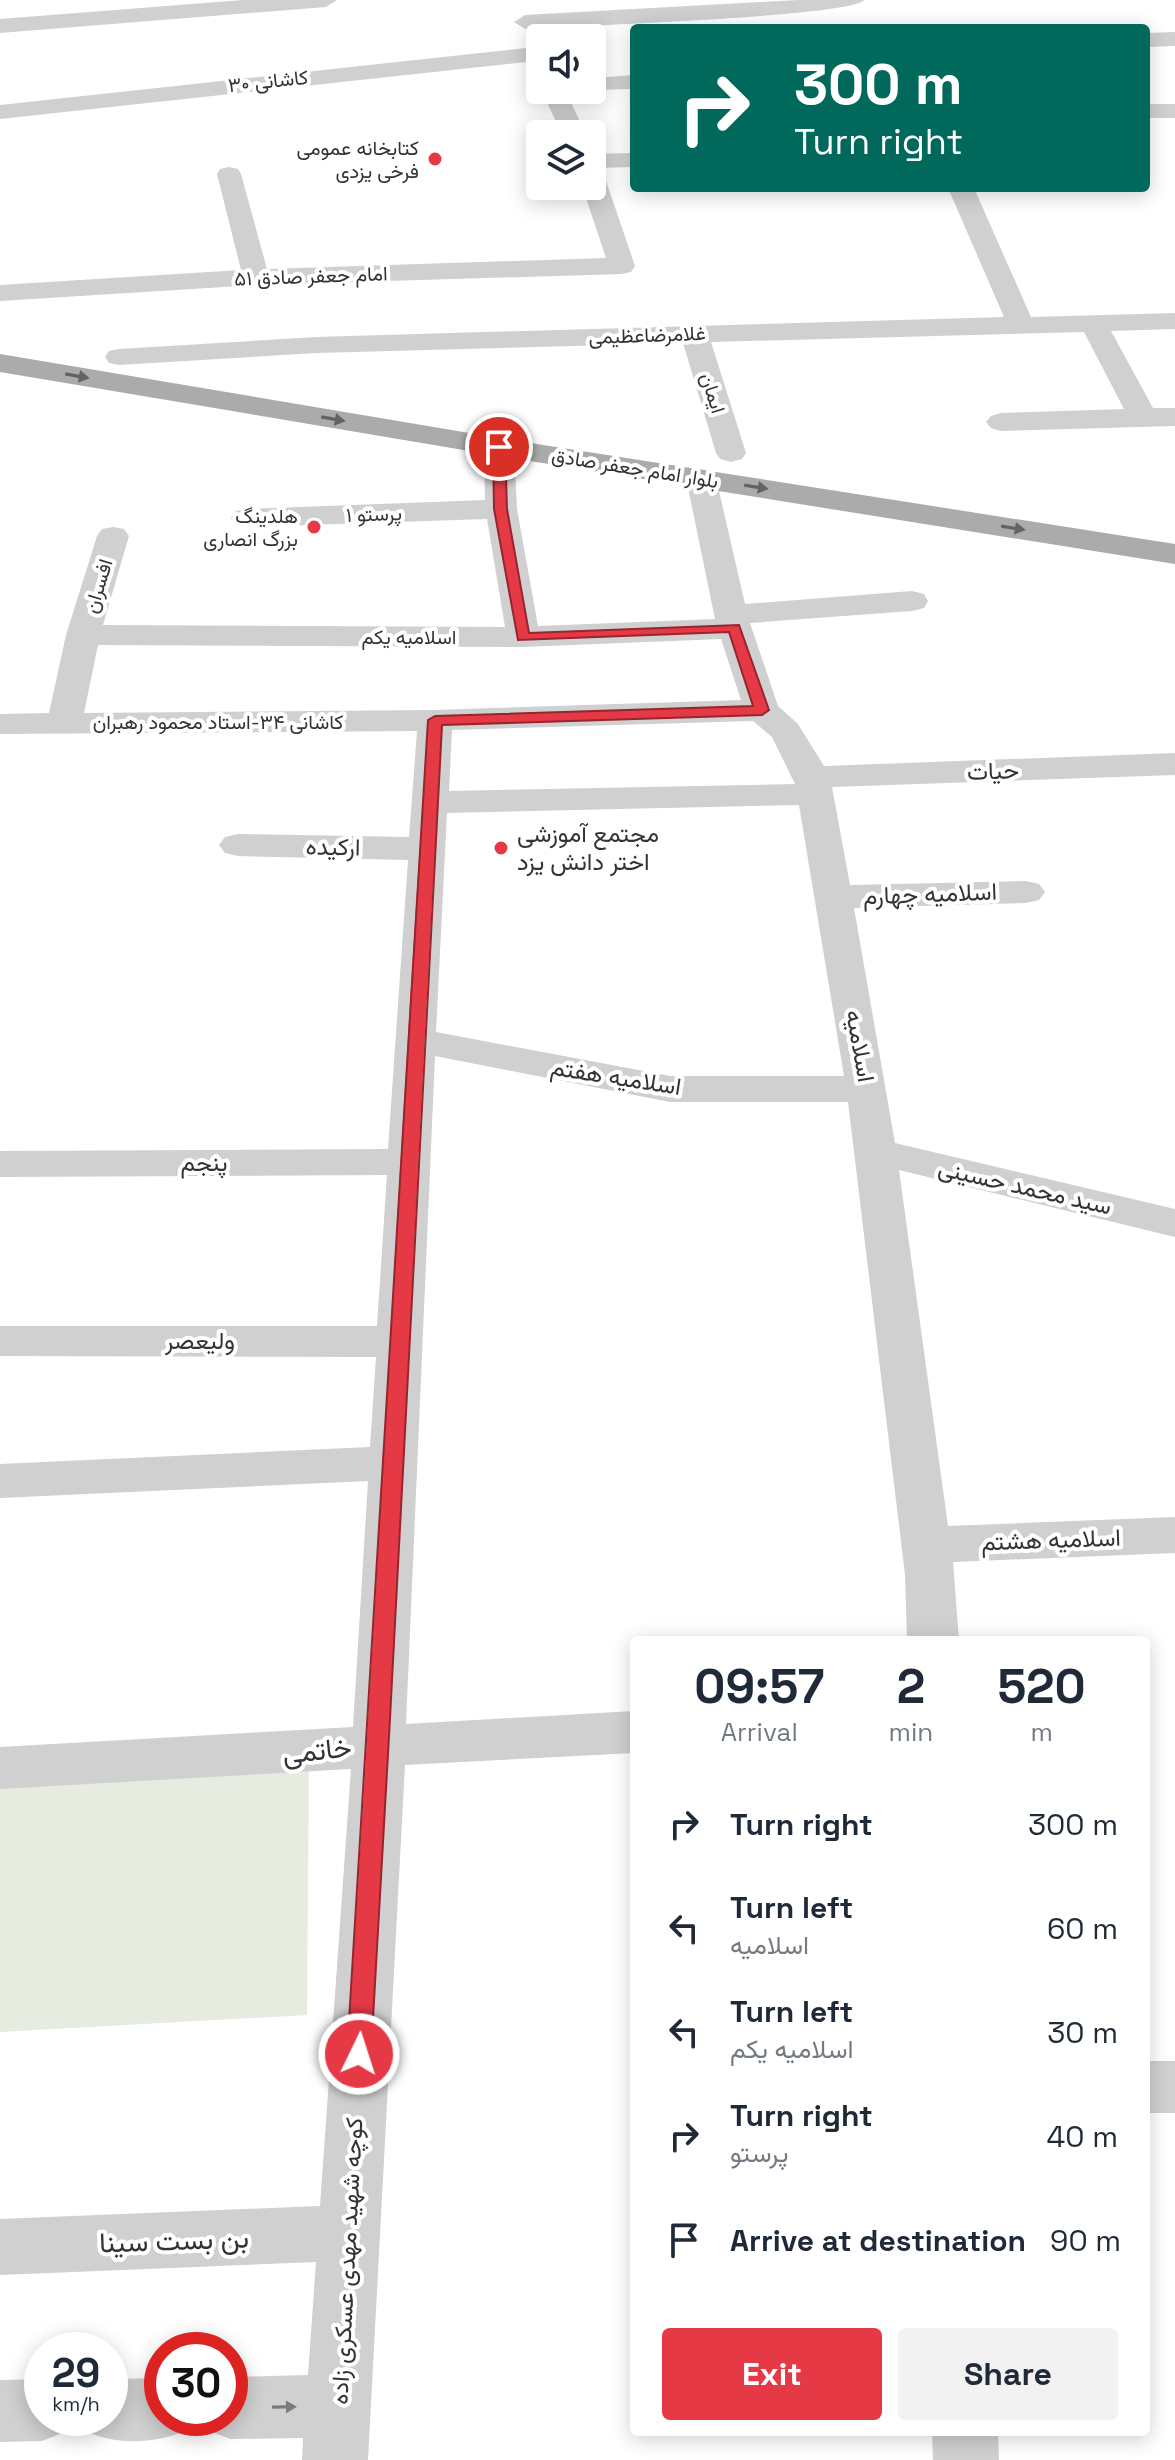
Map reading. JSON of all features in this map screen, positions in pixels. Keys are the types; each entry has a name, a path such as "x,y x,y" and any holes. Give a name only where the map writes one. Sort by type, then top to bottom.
{"main road":[{"path":"0,338 364,396"},
{"name":"بلوار امام جعفر صادق","path":"0,363 499,447 711,460 762,457"},
{"name":"بلوار امام جعفر صادق","path":"711,460 1118,545 1175,554"},
{"path":"1112,513 1135,527 1135,537 1130,543 1118,545"}],"street":[{"path":"0,26 326,0"},
{"path":"521,11 794,7 853,0"},
{"path":"1150,40 1175,39"},
{"name":"کاشانی ۳۰","path":"0,112 526,59"},
{"path":"606,84 630,82"},
{"path":"1150,111 1175,111"},
{"path":"606,161 630,160"},
{"path":"229,174 256,277"},
{"path":"963,192 1021,325"},
{"name":"امام جعفر صادق ۵۱","path":"0,293 256,277 622,266 600,200"},
{"name":"غلامرضاعظیمی","path":"119,357 316,345 1175,321"},
{"path":"1093,323 1143,417"},
{"name":"ایمان","path":"694,334 711,460"},
{"path":"1001,422 1175,417"},
{"path":"499,447 501,509 523,637"},
{"name":"اسلامیه","path":"711,460 733,622 762,710 786,731 813,786 867,1089 926,1545 933,1636"},
{"name":"پرستو ۱","path":"247,518 501,509"},
{"name":"افسران","path":"64,723 83,635 113,536"},
{"name":"اسلامیه یکم","path":"83,635 523,637 733,622 912,601"},
{"name":"کاشانی ۳۴-استاد محمود رهبران","path":"0,724 435,720 762,710"},
{"name":"کوچه شهید مهدی عسکری زاده","path":"337,2433 379,1744 415,1040 435,720"},
{"name":"حیات","path":"430,825 813,786 1175,764"},
{"name":"ارکیده","path":"238,845 430,825"},
{"name":"اسلامیه چهارم","path":"833,897 1026,892"},
{"name":"اسلامیه هفتم","path":"415,1040 670,1089 867,1089"},
{"name":"سید محمد حسینی","path":"875,1151 1175,1223"},
{"name":"پنجم","path":"0,1164 409,1162"},
{"name":"ولیعصر","path":"0,1341 400,1342"},
{"path":"0,1481 393,1463"},
{"name":"اسلامیه هشتم","path":"926,1545 1175,1535"},
{"name":"خاتمی","path":"0,1768 273,1755 379,1744 630,1732"},
{"path":"1150,2087 1175,2087"},
{"name":"بن بست سینا","path":"0,2247 348,2233"},
{"path":"0,2411 24,2410"},
{"path":"248,2412 337,2433"},
{"path":"965,2436 966,2460"}],"shaded area":[{"path":"309,1753 307,2015 0,2032 0,1768"}],"place":[{"name":"کتابخانه عمومی فرخی یزدی","path":"435,159"},
{"name":"هلدینگ بزرگ انصاری","path":"314,527"},
{"name":"مجتمع آموزشی اختر دانش یزد","path":"501,848"}],"route":[{"path":"359,2054 435,720 762,710 734,628 523,637 501,509 499,447"}]}
